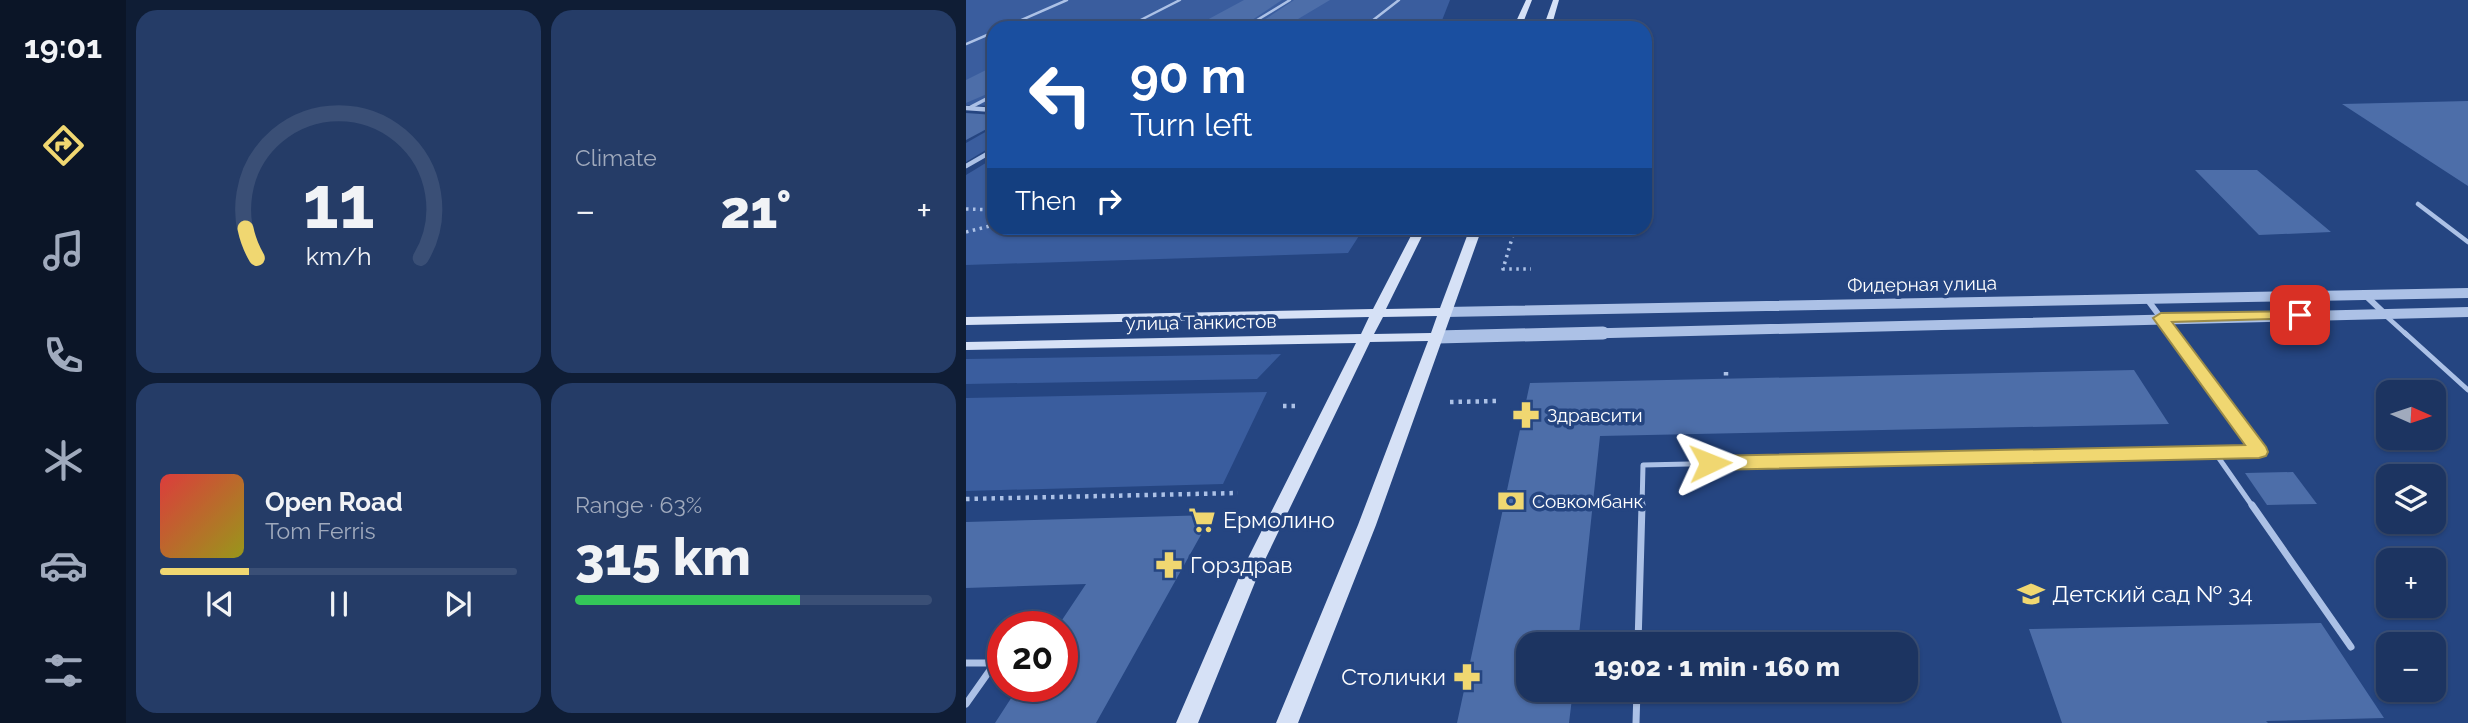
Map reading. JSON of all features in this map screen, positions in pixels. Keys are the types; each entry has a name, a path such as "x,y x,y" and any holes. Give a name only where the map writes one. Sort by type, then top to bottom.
{"main road":[{"path":"1520,21 1529,0"},
{"path":"1549,21 1556,0"},
{"path":"1187,723 1251,570 1416,235"},
{"path":"1287,723 1367,525 1473,235"},
{"name":"Фидерная улица","path":"1376,314 1445,312"},
{"name":"улица Танкистов","path":"966,321 1376,314"},
{"name":"улица Танкистов","path":"966,346 1437,337"}],"street":[{"path":"967,108 987,109"},
{"path":"966,166 987,154"},
{"name":"Фидерная улица","path":"1445,312 2468,293"},
{"path":"2364,295 2384,314"},
{"path":"2147,299 2161,318"},
{"name":"Фидерная улица","path":"1437,337 2468,312"}],"lane":[{"path":"1019,21 1067,0"},
{"path":"1139,21 1180,0"},
{"path":"1256,21 1290,0"},
{"path":"1372,21 1399,0"},
{"path":"966,44 987,35"},
{"path":"967,108 987,98"},
{"path":"2418,204 2468,242"},
{"path":"2384,314 2468,390"},
{"path":"1638,632 1643,465 2259,452 2161,318"},
{"path":"2216,454 2351,647"},
{"path":"966,663 995,663 966,704"},
{"path":"1636,723 1637,702"}],"path":[{"path":"966,209 987,210"},
{"path":"966,232 987,227"},
{"path":"1512,235 1503,269 1531,269"},
{"path":"1726,372 1726,379"},
{"path":"1450,402 1498,401"},
{"path":"1283,406 1298,406"},
{"path":"966,499 1238,493"}],"shaded area":[{"path":"966,0 1450,0 1442,21 987,21 987,106 966,105"},
{"path":"987,131 987,149 966,162 966,143"},
{"path":"987,162 987,235 1360,235 1348,253 966,265 966,175"},
{"path":"1281,354 1257,379 966,384 966,359"},
{"path":"1267,392 1223,484 966,491 966,398"}],"building":[{"path":"1244,0 1282,0 1250,21 1205,21"},
{"path":"1294,0 1330,0 1295,21 1262,21"},
{"path":"987,70 987,94 966,103 966,80"},
{"path":"2468,101 2468,186 2342,104"},
{"path":"966,113 987,114 987,129 966,140"},
{"path":"2195,170 2257,170 2331,232 2259,235"},
{"path":"2134,370 2169,424 1600,436 1579,632 1516,632 1516,702 1572,702 1569,723 1457,723 1530,383"},
{"path":"2293,472 2317,504 2267,505 2245,473"},
{"path":"1212,515 1096,723 995,723 1009,702 1078,702 1078,611 1068,611 1086,584 966,588 966,522"},
{"path":"2321,623 2384,718 2266,721 2268,723 2062,723 2029,629"}],"place":[{"name":"Здравсити","path":"1526,415"},
{"name":"Совкомбанк","path":"1511,501"},
{"name":"Ермолино","path":"1202,520"},
{"name":"Горздрав","path":"1169,565"},
{"name":"Детский сад № 34","path":"2031,594"},
{"name":"Столички","path":"1467,677"}],"route":[{"path":"1710,463 2259,452 2161,318 2300,315"}]}
